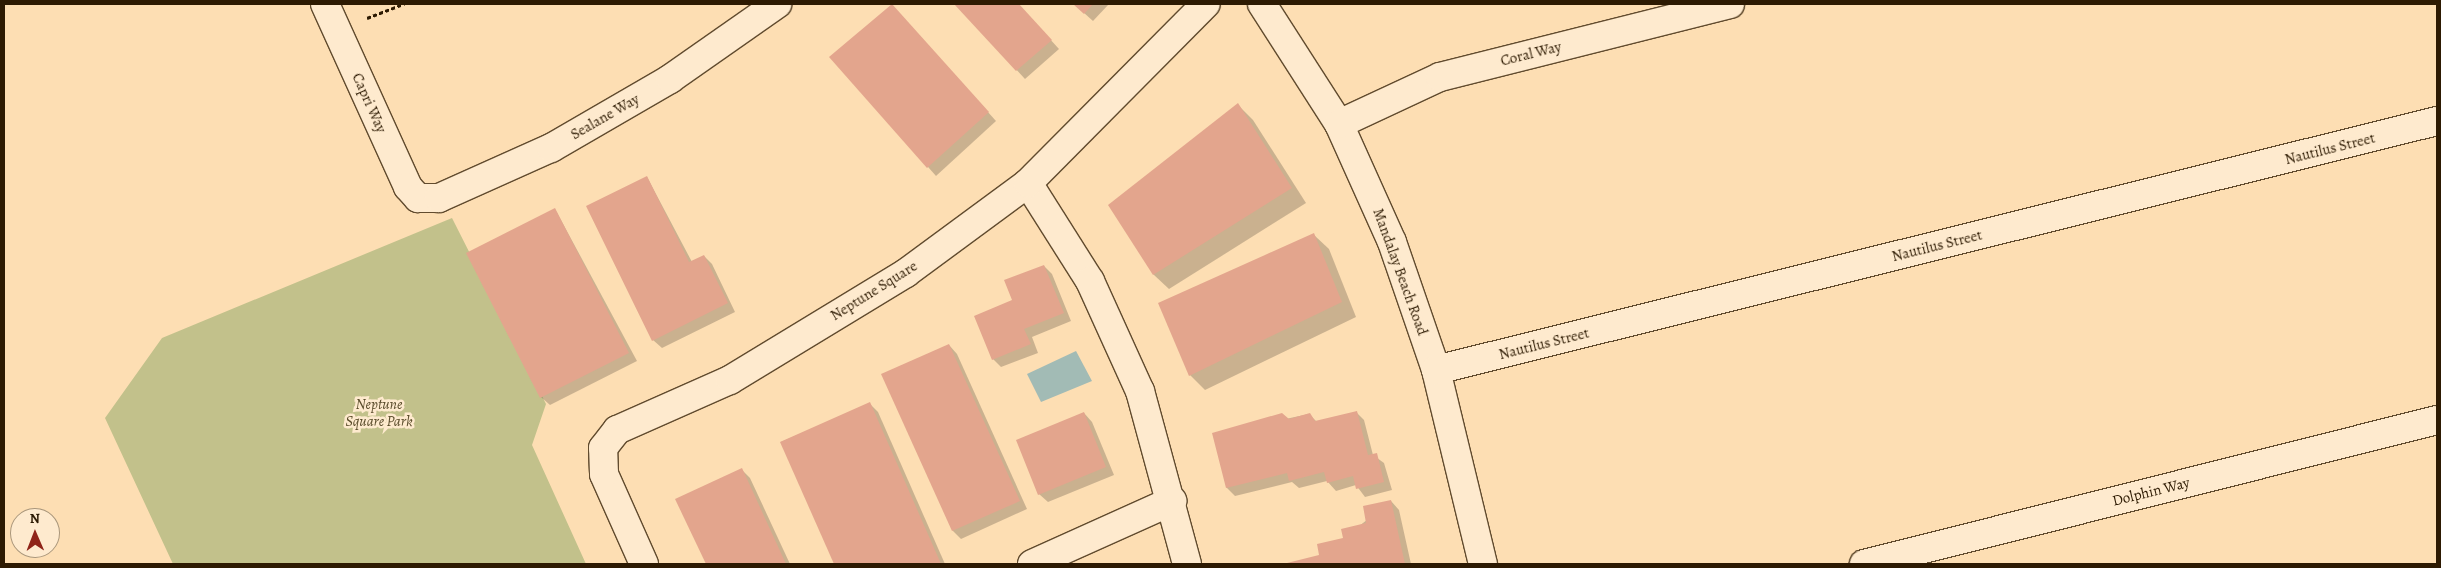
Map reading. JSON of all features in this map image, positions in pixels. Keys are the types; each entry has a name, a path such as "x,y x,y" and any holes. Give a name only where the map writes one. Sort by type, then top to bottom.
{"street":[{"name":"Capri Way","path":"325,4 408,187 418,198"},
{"name":"Sealane Way","path":"418,198 439,198 551,148 670,79 778,4"},
{"name":"Neptune Square","path":"644,564 604,474 603,448 617,430 739,375 906,273 1028,183 1206,4"},
{"name":"Mandalay Beach Road","path":"1262,4 1338,124 1392,242 1436,370 1483,564"},
{"name":"Coral Way","path":"1338,124 1440,77 1730,4"},
{"name":"Nautilus Street","path":"1436,370 2437,121"},
{"path":"1028,183 1090,281 1140,391 1172,502 1187,564"},
{"name":"Dolphin Way","path":"1864,564 2437,420"},
{"path":"1032,564 1172,502"}],"path":[{"path":"337,30 404,4"}],"green space":[{"name":"Neptune Square Park","path":"452,218 546,404 532,445 586,564 173,564 105,418 162,338"}],"water":[{"path":"1076,351 1092,381 1041,402 1027,374"}],"building":[{"path":"892,4 989,112 927,168 829,57"},
{"path":"954,4 1019,4 1052,40 1016,71"},
{"path":"1073,4 1093,4 1084,14"},
{"path":"1238,103 1292,188 1153,275 1108,205"},
{"path":"647,176 689,262 704,255 728,303 652,341 586,206"},
{"path":"555,208 629,353 540,398 466,253"},
{"path":"1314,233 1342,302 1189,376 1158,303"},
{"path":"1044,265 1064,313 1024,329 1031,344 992,360 974,316 1012,300 1004,280"},
{"path":"949,344 1020,501 952,531 881,374"},
{"path":"870,402 941,564 834,564 780,442"},
{"path":"1357,411 1368,455 1377,453 1384,482 1356,489 1353,476 1327,483 1324,472 1289,481 1287,473 1226,488 1212,433 1282,413 1289,419 1310,413 1315,421"},
{"path":"1084,412 1106,467 1038,495 1016,440"},
{"path":"742,468 786,564 706,564 675,499"},
{"path":"1391,500 1405,564 1283,564 1319,555 1317,544 1343,538 1341,529 1366,523 1363,506"}]}
